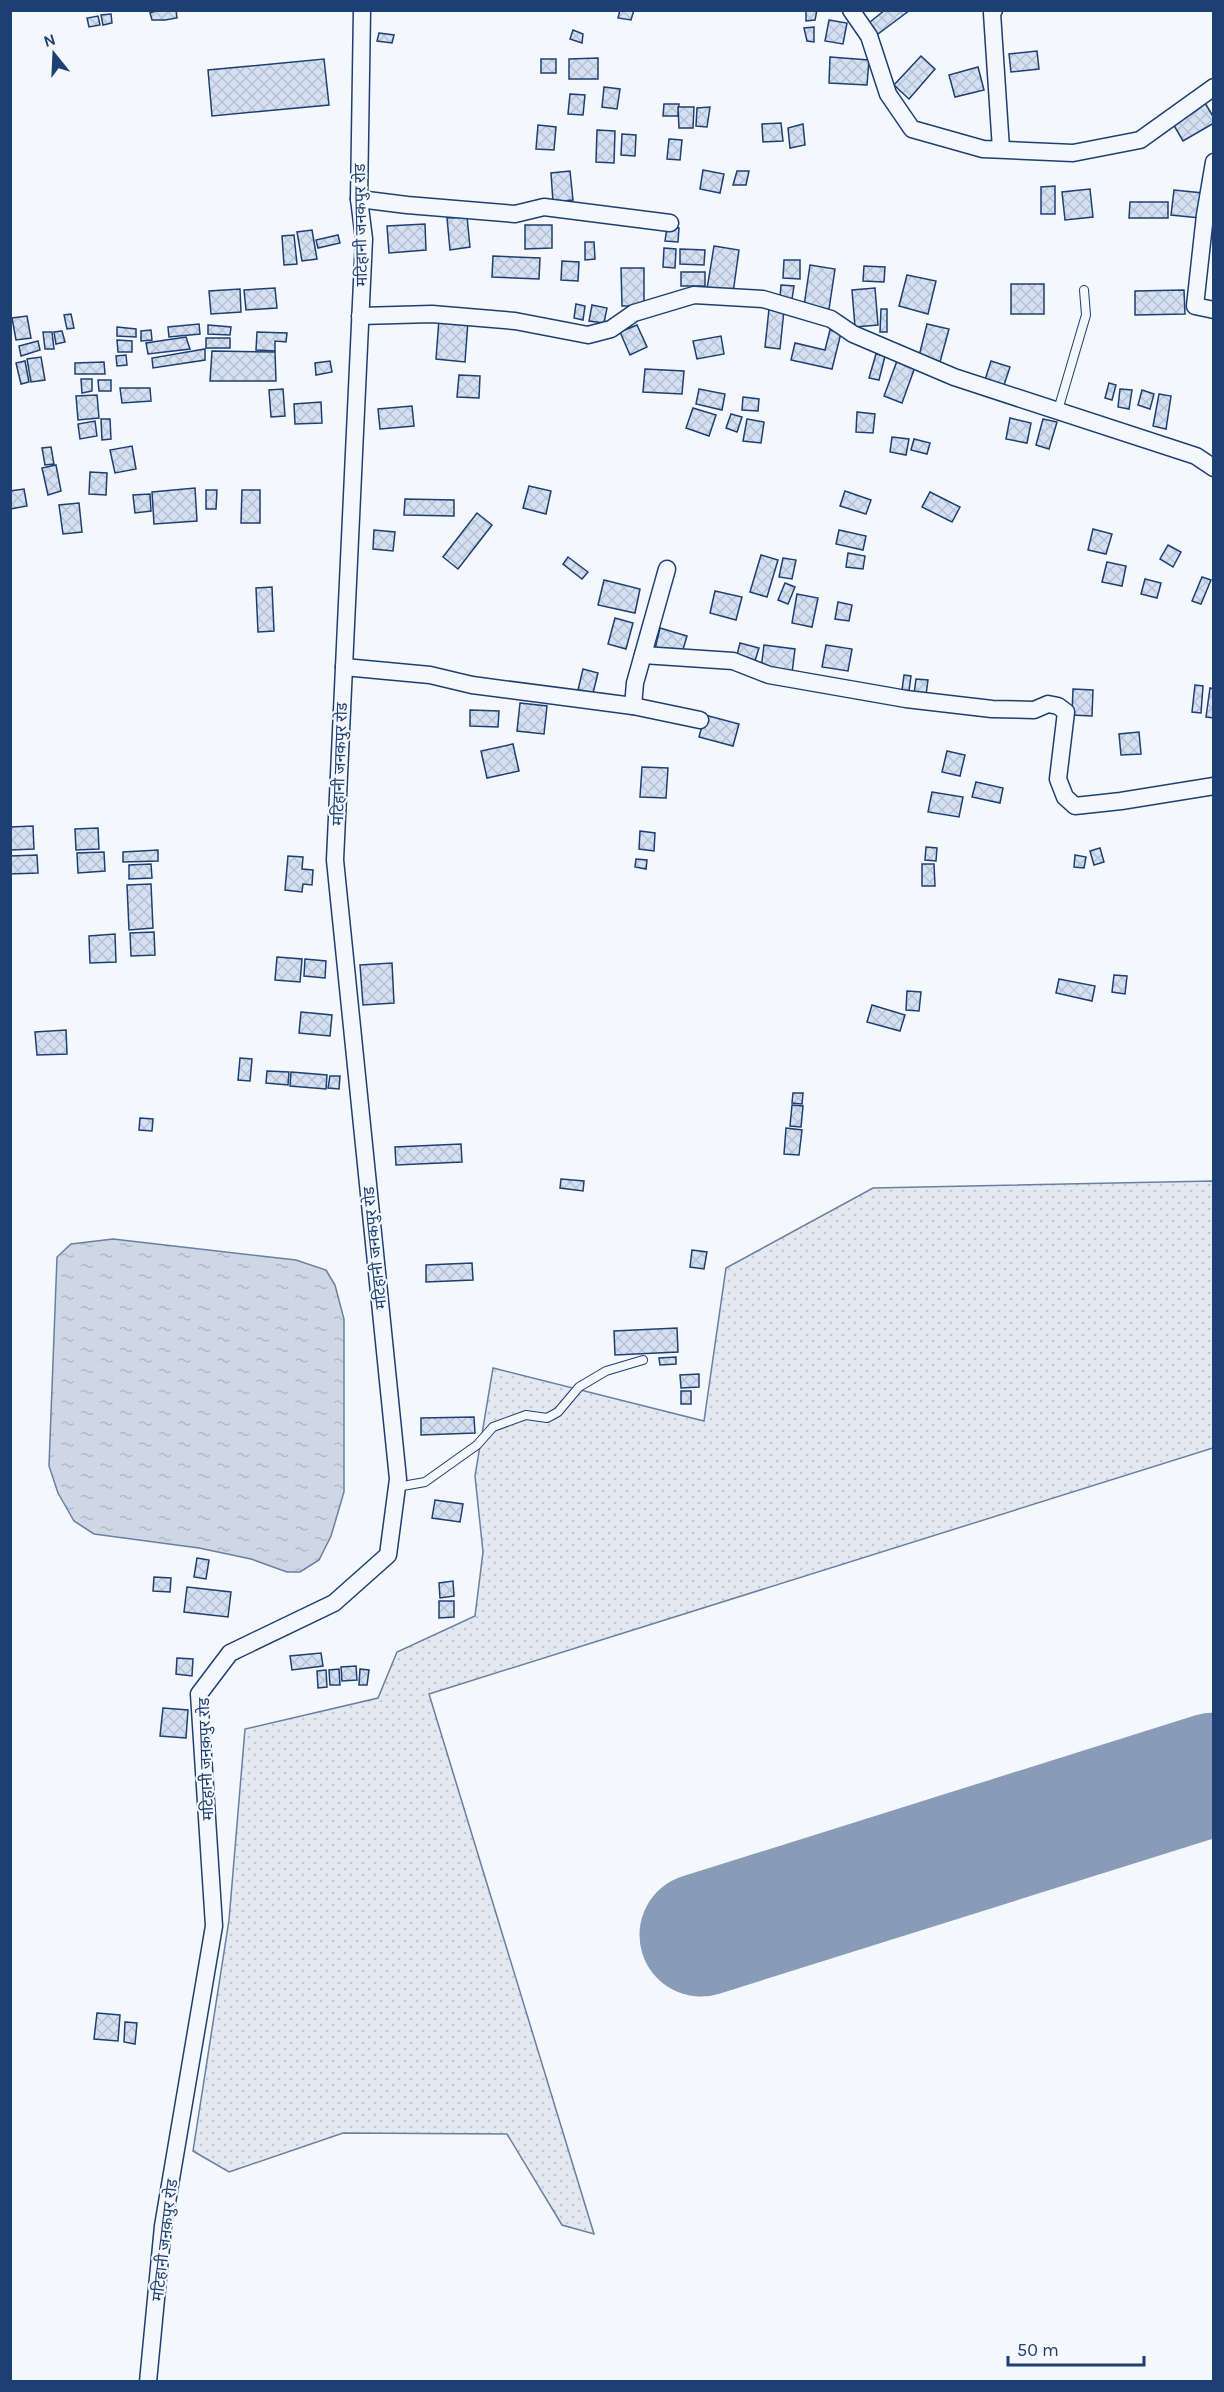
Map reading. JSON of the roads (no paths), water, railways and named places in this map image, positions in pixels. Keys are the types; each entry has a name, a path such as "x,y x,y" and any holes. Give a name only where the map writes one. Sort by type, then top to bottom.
{"street":[{"name":"मटिहानी जनकपुर रोड","path":"148,2382 163,2226 214,1926 199,1695 230,1653 334,1603 388,1555 397,1487 335,860 364,239 358,199 362,10"},
{"path":"851,10 869,36 888,94 912,129 983,149 1073,153 1140,140 1214,87"},
{"path":"994,10 992,13 1001,149"},
{"path":"1214,162 1205,215 1195,306 1214,310"},
{"path":"358,199 515,214 544,207 670,223"},
{"path":"360,316 432,314 515,321 588,335 611,329 634,313 694,295 763,299 831,319 853,334 954,377 1196,456 1214,468"},
{"path":"633,706 635,683 668,569"},
{"path":"643,655 733,661 769,675 906,699 992,710 1034,710 1048,704 1058,706 1066,712 1058,779 1065,797 1075,806 1214,786"},
{"path":"344,668 430,675 472,685 633,706 700,720"}],"lane":[{"path":"1058,410 1086,315 1084,290"},
{"path":"397,1487 425,1482 477,1444 493,1427 526,1415 547,1418 558,1412 579,1387 597,1376 643,1360"}],"water":[{"path":"113,1239 296,1260 326,1270 335,1285 344,1319 344,1492 331,1536 319,1560 300,1572 287,1572 251,1559 199,1548 94,1534 74,1521 58,1493 49,1466 57,1257 71,1244"}]}
